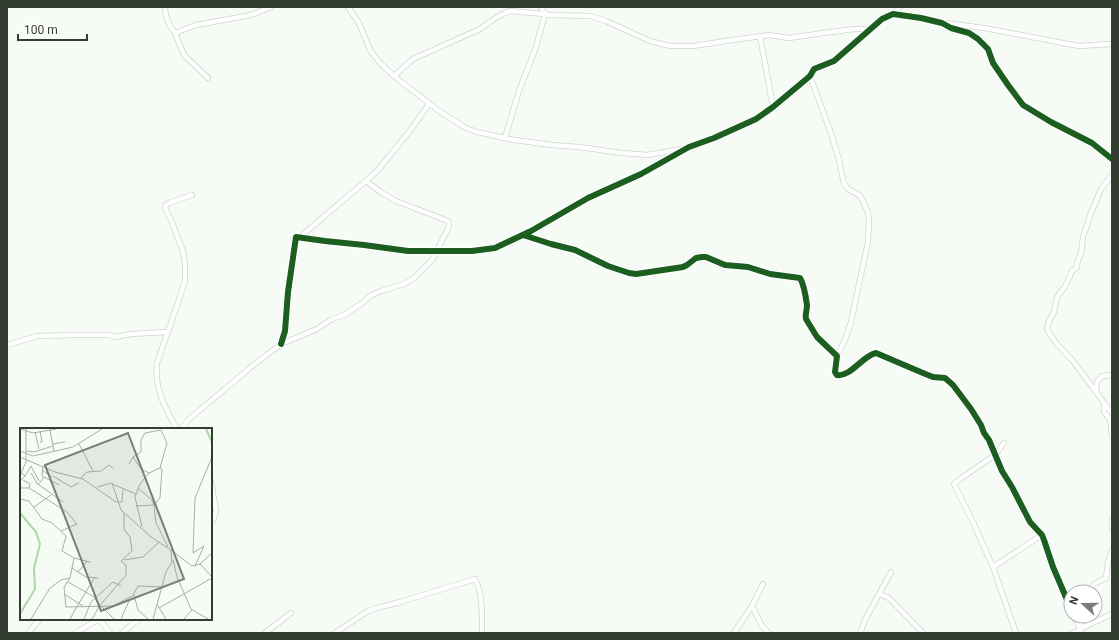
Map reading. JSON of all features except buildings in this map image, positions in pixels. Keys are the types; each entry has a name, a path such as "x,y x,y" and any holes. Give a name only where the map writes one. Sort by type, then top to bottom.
{"street":[{"path":"165,7 165,15 169,25 175,33 184,55 208,78"},
{"path":"175,33 196,25 251,15 271,7"},
{"path":"348,7 359,23 366,43 372,54 394,76 429,104 448,118 466,128 505,138 552,145 639,154 653,154 689,147 714,138 756,118 773,107 810,76 814,69 834,61 869,29 882,19 893,14 900,7"},
{"path":"505,138 519,91 536,47 545,14 541,7"},
{"path":"394,76 413,59 480,29 497,17 509,11 554,16 590,16 606,21 650,41 670,46 693,46 770,35 789,38 823,32 869,29"},
{"path":"893,14 942,23 984,28 1079,46 1112,44"},
{"path":"942,23 978,39 988,49 993,63 1023,105 1051,122 1092,143 1112,159"},
{"path":"760,36 773,107"},
{"path":"810,76 834,140 844,184 848,189 859,195 868,212 869,220 866,250 851,322 845,340 837,356 835,372 838,375 845,374 865,358 873,353 876,353 933,377 945,378 953,385 972,409 989,440 1002,471 1030,522 1042,536 1063,592"},
{"path":"281,344 285,331 288,292 296,237 300,237 366,181 382,165 429,104"},
{"path":"300,237 408,251 436,252 491,249 523,235 581,202 641,174 689,147"},
{"path":"1112,175 1101,189 1086,226 1077,266 1072,271 1065,287 1059,294 1054,312 1048,321 1047,328 1048,333 1073,361 1112,413"},
{"path":"182,428 189,419 213,398 281,344 317,329 332,319 344,315 370,296 409,281 430,263 448,229 448,221 396,200 382,193 366,181"},
{"path":"176,428 164,407 156,374 157,362 185,280 183,251 165,208 169,203 192,195"},
{"path":"523,235 575,250 608,266 629,273 643,274 683,267 696,258 706,257 725,265 748,267 774,275 802,279 807,305 806,315 808,322 817,337 837,356"},
{"path":"7,345 37,336 109,335 114,337 131,334 167,332"},
{"path":"1096,393 1096,385 1100,378 1105,375 1112,375"},
{"path":"1104,403 1104,412 1110,419 1112,436"},
{"path":"1004,443 995,455 954,484 993,567 1016,633"},
{"path":"212,487 216,511 212,519"},
{"path":"1112,520 1112,528"},
{"path":"993,567 1042,536"},
{"path":"1093,584 1106,578 1108,562 1112,550"},
{"path":"860,633 891,572"},
{"path":"335,633 368,611 475,579 481,601 482,633"},
{"path":"734,633 752,606 763,584"},
{"path":"880,594 889,598 923,633"},
{"path":"752,606 762,626 769,633"},
{"path":"265,633 291,613"},
{"path":"1072,633 1080,631 1112,614"},
{"path":"28,633 39,620"},
{"path":"74,633 97,620"},
{"path":"100,620 110,633"},
{"path":"122,633 138,620"}],"cycle path":[{"path":"281,344 285,331 288,292 296,237 408,251 472,251 495,248 531,231 588,198 641,174 689,147 714,138 756,119 773,107 810,76 814,69 834,61 882,19 893,14 942,23 951,28 969,33 978,39 988,49 993,63 1023,105 1051,122 1092,143 1112,159"},
{"path":"523,235 575,250 608,266 629,273 636,274 683,267 696,258 706,257 725,265 748,267 770,274 800,278 804,287 807,302 806,319 817,337 837,356 835,372 837,375 847,373 866,358 876,353 933,377 945,378 953,385 981,425 1002,471 1030,522 1042,535 1063,590"}]}
